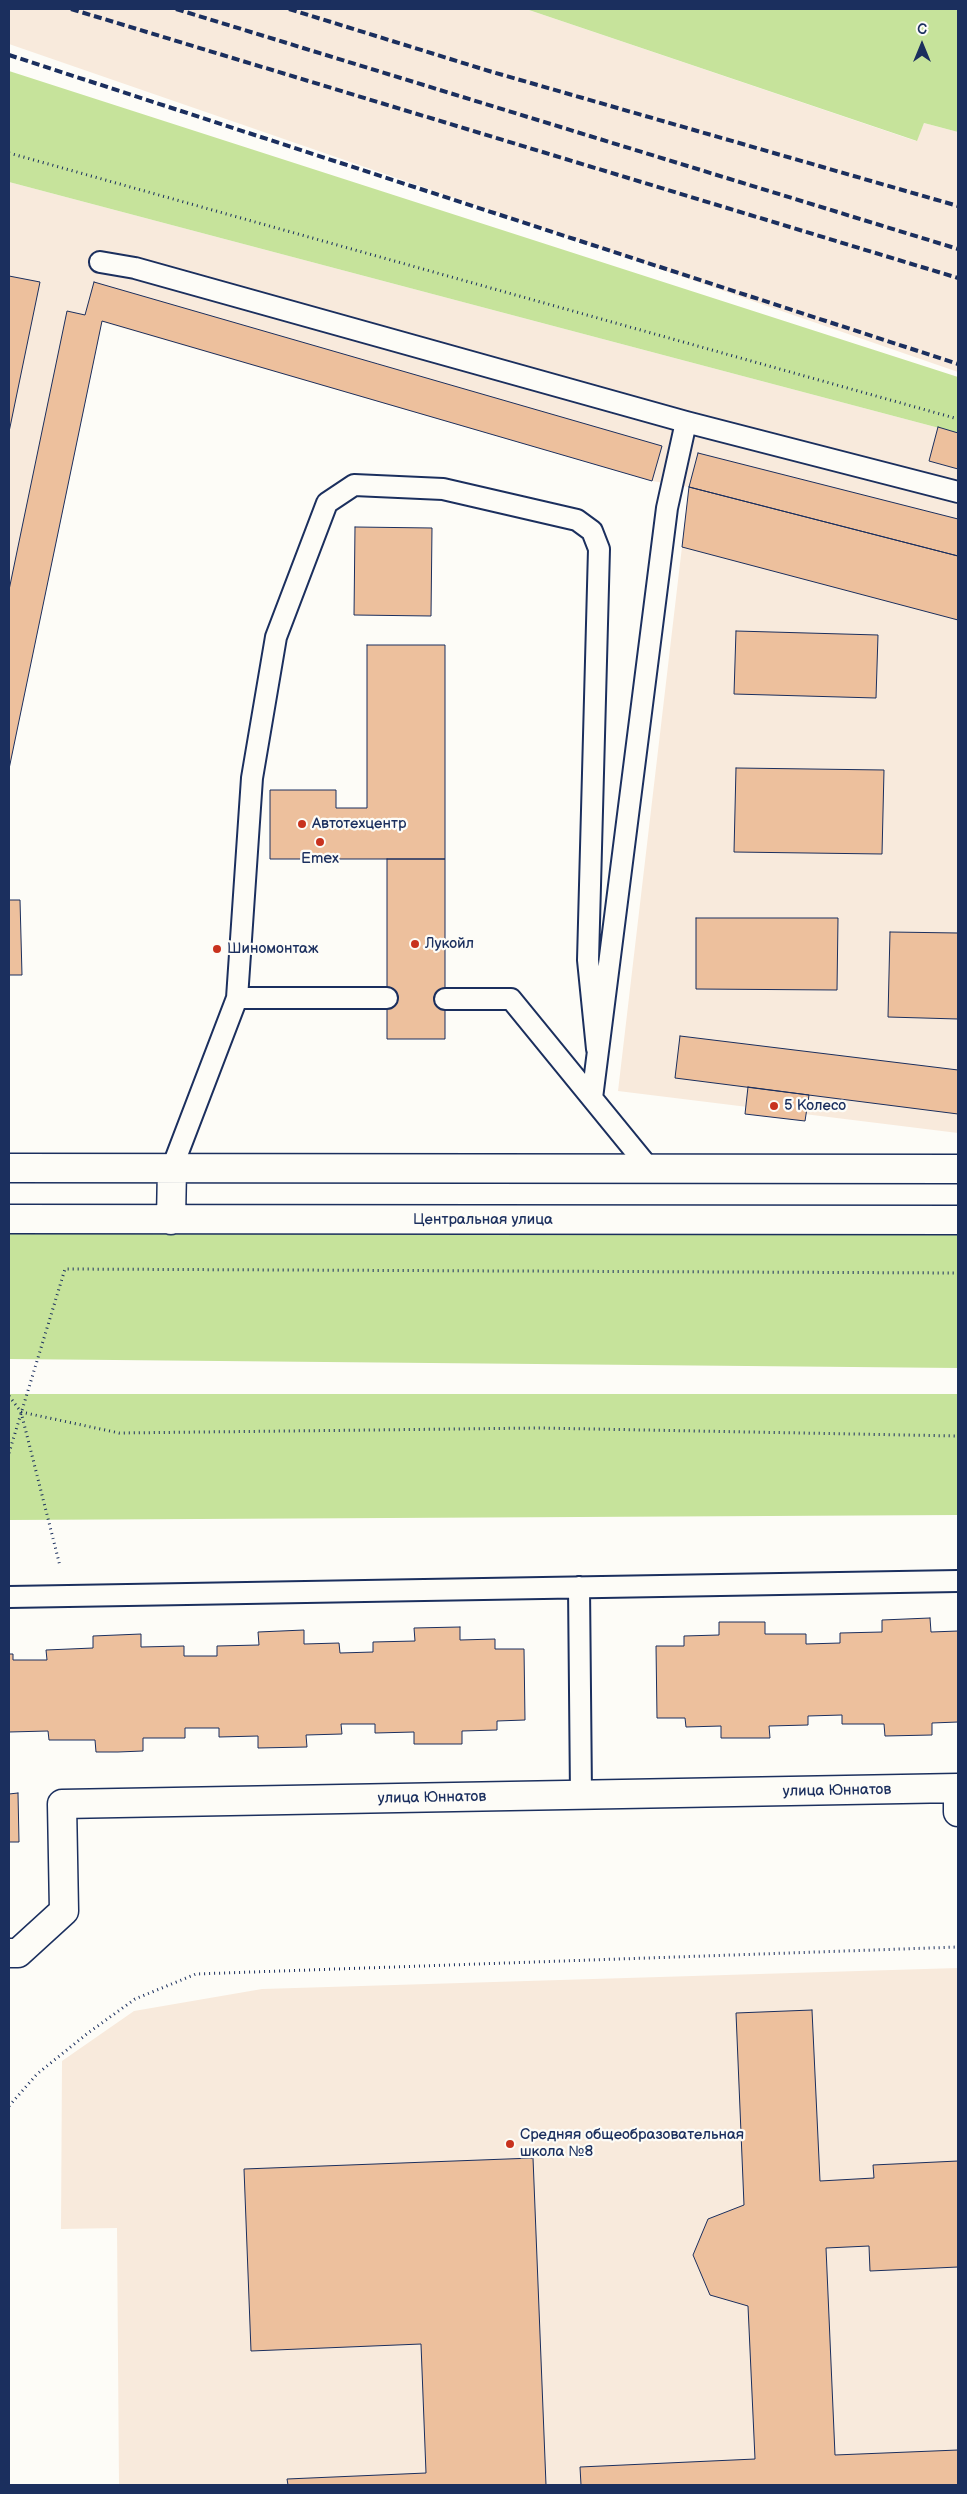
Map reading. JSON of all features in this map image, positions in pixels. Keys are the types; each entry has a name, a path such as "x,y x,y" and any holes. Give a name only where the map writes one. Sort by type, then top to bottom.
{"main road":[{"path":"9,1168 958,1169"},
{"path":"171,1220 172,1168"},
{"name":"Центральная улица","path":"9,1219 958,1220"},
{"name":"улица Юннатов","path":"9,1953 18,1953 64,1910 62,1804 958,1788 958,1812"}],"lane":[{"path":"100,262 135,268 686,422 958,492"},
{"path":"592,1098 596,1049 667,508 686,422"},
{"path":"172,1168 237,998 252,778 258,734 276,638 327,504 354,486 444,490 577,520 592,531 599,550 588,960 596,1049"},
{"path":"237,998 387,998"},
{"path":"445,999 511,999 649,1168"},
{"path":"9,1597 958,1581"},
{"path":"579,1587 581,1795"}],"path":[{"path":"9,153 958,419"},
{"path":"9,1453 66,1269 958,1273"},
{"path":"9,1396 22,1412 68,1596"},
{"path":"22,1412 118,1433 540,1428 958,1436"},
{"path":"9,2106 37,2074 119,2010 135,1999 196,1974 958,1947"}],"shaded area":[{"path":"9,9 526,9 916,141 924,123 958,132 958,372 9,44"},
{"path":"9,182 958,433 958,1133 618,1091 689,487 652,481 102,322 9,769"},
{"name":"Средняя общеобразовательная школа №8","path":"958,1968 958,2485 119,2485 117,2228 61,2229 62,2061 134,2011 262,1989"}],"green space":[{"path":"526,9 958,9 958,132 924,123 917,141"},
{"path":"9,71 958,377 958,433 9,182"},
{"path":"9,1229 958,1230 958,1368 9,1359"},
{"path":"9,1394 958,1394 958,1515 9,1520"}],"building":[{"path":"9,276 40,282 9,432"},
{"path":"94,282 662,446 652,481 102,321 9,769 9,590 67,311 85,315"},
{"path":"938,427 958,433 958,469 929,461"},
{"path":"698,453 958,519 958,556 689,487"},
{"path":"689,487 958,556 958,620 682,547"},
{"path":"355,527 432,528 431,616 354,615"},
{"path":"736,631 878,635 876,698 734,694"},
{"path":"367,645 445,645 445,859 270,859 270,790 336,790 336,808 367,808"},
{"path":"736,768 884,770 882,854 734,852"},
{"path":"387,859 445,859 445,1039 387,1039"},
{"path":"9,900 20,900 22,975 9,975"},
{"path":"696,918 838,918 837,990 696,989"},
{"path":"890,932 958,933 958,1019 888,1017"},
{"path":"680,1036 958,1070 958,1114 675,1078"},
{"path":"748,1087 809,1095 805,1121 745,1114"},
{"path":"930,1618 931,1632 958,1631 958,1722 932,1723 932,1735 885,1736 884,1724 842,1724 842,1715 808,1716 808,1725 769,1726 770,1738 721,1738 721,1726 686,1727 685,1718 657,1718 656,1646 684,1646 684,1636 719,1635 719,1622 765,1622 765,1634 806,1634 806,1644 840,1643 840,1633 882,1632 882,1620"},
{"path":"460,1627 460,1640 495,1639 495,1649 524,1649 525,1720 497,1721 497,1730 462,1731 462,1744 414,1744 414,1732 375,1733 375,1724 341,1724 342,1734 306,1735 307,1747 258,1748 258,1736 219,1737 219,1728 185,1728 185,1738 143,1738 143,1751 96,1752 95,1740 49,1740 48,1731 9,1732 9,1654 13,1654 13,1660 47,1660 46,1650 93,1648 93,1636 141,1634 141,1647 184,1646 184,1656 217,1656 217,1646 259,1645 258,1632 304,1630 304,1644 339,1643 340,1653 373,1652 373,1642 415,1641 414,1628"},
{"path":"18,1793 19,1842 9,1842 9,1794"},
{"path":"812,2010 820,2181 874,2178 873,2165 958,2161 958,2267 870,2271 869,2246 826,2248 835,2455 958,2450 958,2485 581,2485 580,2467 755,2459 748,2306 710,2295 693,2255 708,2219 744,2205 736,2013"},
{"path":"533,2158 546,2485 288,2485 287,2479 426,2473 421,2344 251,2351 244,2169"}],"railway":[{"path":"71,9 958,278"},
{"path":"176,9 958,249"},
{"path":"289,9 489,71 958,206"},
{"path":"9,55 958,364"}],"place":[{"name":"Автотехцентр","path":"302,824"},
{"name":"Emex","path":"320,842"},
{"name":"Лукойл","path":"415,944"},
{"name":"Шиномонтаж","path":"217,949"},
{"name":"5 Колесо","path":"774,1106"},
{"name":"Средняя общеобразовательная школа №8","path":"510,2144"}]}
